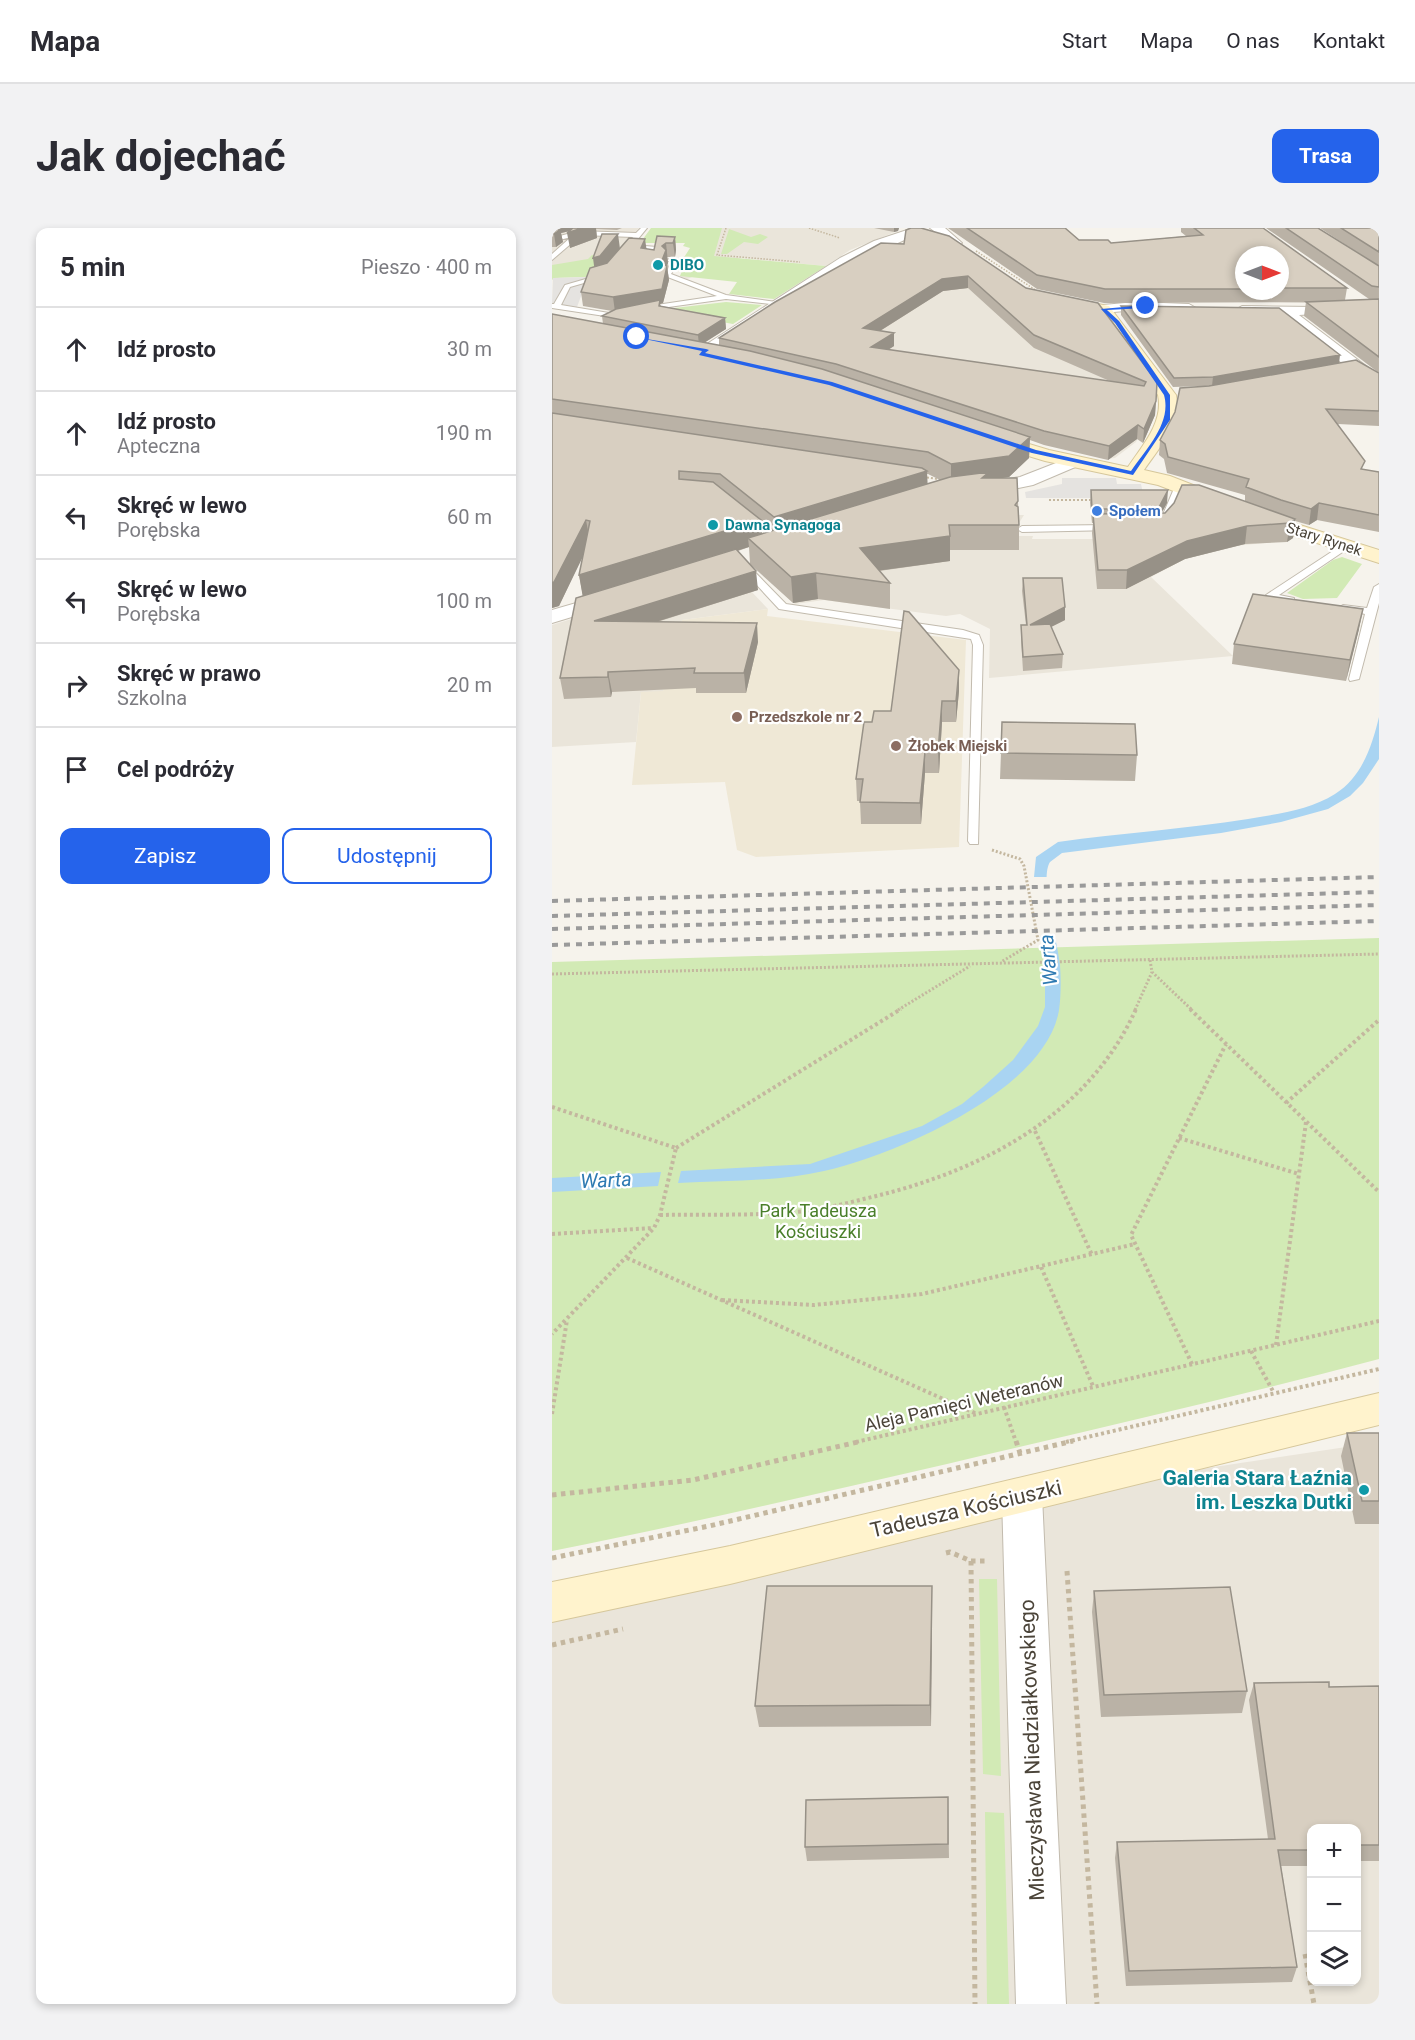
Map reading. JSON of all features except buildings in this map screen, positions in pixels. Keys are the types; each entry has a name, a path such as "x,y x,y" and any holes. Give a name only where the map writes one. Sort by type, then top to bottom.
{"street":[{"path":"937,228 955,243 973,253"},
{"path":"695,352 871,247 912,230 955,243"},
{"path":"1345,292 1373,307"},
{"path":"1042,296 1103,309 1146,306 1203,308"},
{"path":"1226,309 1284,311 1373,307"},
{"path":"1103,309 1117,322 1167,395 1167,420 1133,473"},
{"path":"1284,311 1379,384"},
{"path":"695,352 721,358"},
{"path":"1334,372 1356,367"},
{"path":"1167,395 1185,394"},
{"name":"Stary Rynek","path":"966,431 1074,461 1133,473 1182,487 1345,547 1379,557"},
{"path":"952,487 1020,484 1045,477 1074,461"},
{"path":"732,561 758,553"},
{"path":"552,617 636,591"},
{"name":"Tadeusza Kościuszki","path":"552,1602 730,1565 1379,1408"},
{"name":"Mieczysława Niedziałkowskiego","path":"1022,1496 1041,2004"}],"lane":[{"path":"620,256 644,228"},
{"path":"552,240 581,231 637,235"},
{"path":"552,258 581,231"},
{"path":"628,247 656,248 647,260 654,260"},
{"path":"669,260 676,260 667,275 726,297 779,303"},
{"path":"601,324 618,315 554,306 567,286 602,276 612,265"},
{"path":"635,311 726,297"},
{"path":"1153,528 1165,523 1177,491 1182,487"},
{"path":"1023,529 1117,528"},
{"path":"1304,602 1270,597 1345,547"},
{"path":"732,561 783,607 963,633 975,637 978,645 974,838"},
{"path":"1354,680 1379,587"},
{"path":"1326,606 1371,612"}],"path":[{"path":"726,228 717,255 806,262"},
{"path":"973,253 1042,296"},
{"path":"912,476 952,487"},
{"path":"1047,500 1104,500"},
{"path":"974,838 989,834 991,850 1020,859 1028,878 1037,943 998,963"},
{"path":"552,974 1379,954"},
{"path":"660,1215 798,1212 863,1200 932,1181 970,1167 1035,1131 1078,1095 1114,1050 1141,1002 1152,972 1150,960"},
{"path":"552,1334 654,1228 660,1215 676,1148 970,965"},
{"path":"1152,972 1379,1192"},
{"path":"1286,1103 1379,1020"},
{"path":"1192,1364 1131,1235 1226,1044"},
{"path":"552,1107 676,1148"},
{"path":"1276,1345 1306,1122"},
{"path":"1035,1131 1092,1255"},
{"path":"1179,1138 1299,1174"},
{"path":"552,1234 654,1228"},
{"path":"722,1300 814,1305 922,1294 1135,1244"},
{"path":"627,1258 977,1414"},
{"path":"1041,1267 1093,1386"},
{"path":"552,1414 567,1319"},
{"name":"Aleja Pamięci Weteranów","path":"552,1496 693,1480 1379,1321"},
{"path":"1251,1351 1274,1393"},
{"path":"552,1558 710,1526 1379,1369"},
{"path":"1004,1407 1020,1453"},
{"path":"939,1554 950,1552 971,1561 1066,1558 1097,2004"},
{"path":"971,1561 975,2004"},
{"path":"552,1645 634,1626"},
{"path":"1305,1954 1314,2004"}],"shaded area":[{"path":"552,228 639,228 613,256 552,280"},
{"path":"721,228 881,228 895,232 850,250 826,266 741,258 687,279 680,276"},
{"path":"915,238 1154,408 1136,442 1115,458 1106,459 993,431 761,320 854,262"},
{"path":"588,277 577,307 552,303 553,278"},
{"path":"1062,478 1116,478 1117,484 1141,484 1144,498 1026,498 1025,492 1062,484"},
{"path":"1196,500 1288,541 1233,546 1185,559 1151,577 1233,656 989,678 990,629 960,614 946,616 824,600 795,604 750,563 950,502 975,515 1024,515 1019,523 1019,536 1033,536 1032,539 1109,539"},
{"path":"731,570 768,609 682,620 663,692 641,692 636,742 552,747 552,625"},
{"path":"768,609 767,616 966,640 959,847 756,857 737,850 725,782 632,785 641,692 663,691 682,620"},
{"path":"1379,1442 1379,2004 552,2004 552,1602 1022,1496"}],"green space":[{"path":"651,228 722,228 714,256 826,266 774,299 729,294 737,282 680,276 682,271 676,270 690,248 683,246 685,243 640,243"},
{"path":"729,229 751,237 760,234 768,237 758,244 744,242 727,254 721,254"},
{"path":"592,255 613,256 588,277 553,278 552,280 552,265 588,259"},
{"path":"726,302 762,305 733,324 683,315 674,308"},
{"path":"1342,557 1362,564 1337,598 1303,599 1287,593 1333,560"},
{"name":"Park Tadeusza Kościuszki","path":"1379,938 1379,1359 947,1464 552,1551 552,962"},
{"path":"979,1579 997,1579 1001,1776 983,1774"},
{"path":"985,1812 1004,1813 1009,2004 987,2004"}],"water":[{"name":"Warta","path":"1379,717 1379,759 1363,783 1350,796 1328,809 1281,822 1221,833 1062,853 1050,862 1047,882 1060,965 1059,1010 1048,1040 1027,1067 997,1092 963,1115 888,1150 824,1171 788,1177 678,1183 681,1171 810,1164 922,1126 962,1104 1013,1060 1038,1026 1045,1007 1045,958 1034,877 1036,857 1058,842 1201,826 1293,811 1315,804 1335,794 1359,770 1369,750"},
{"name":"Warta","path":"661,1172 658,1186 552,1192 552,1178"}],"pier":[{"path":"1031,877 1050,877 1059,940 1040,940"}],"railway":[{"path":"552,901 1379,877"},
{"path":"552,916 1379,892"},
{"path":"552,929 1379,905"},
{"path":"552,945 1379,921"}],"place":[{"name":"DIBO","path":"658,265"},
{"name":"Społem","path":"1097,511"},
{"name":"Dawna Synagoga","path":"713,525"},
{"name":"Przedszkole nr 2","path":"737,717"},
{"name":"Żłobek Miejski","path":"896,746"},
{"name":"Galeria Stara Łaźnia im. Leszka Dutki","path":"1364,1490"}],"route":[{"path":"637,337 706,350 701,354 830,383 966,431 1034,451 1133,473 1163,428 1167,420 1169,404 1167,395 1117,322 1103,309 1146,306"}]}
